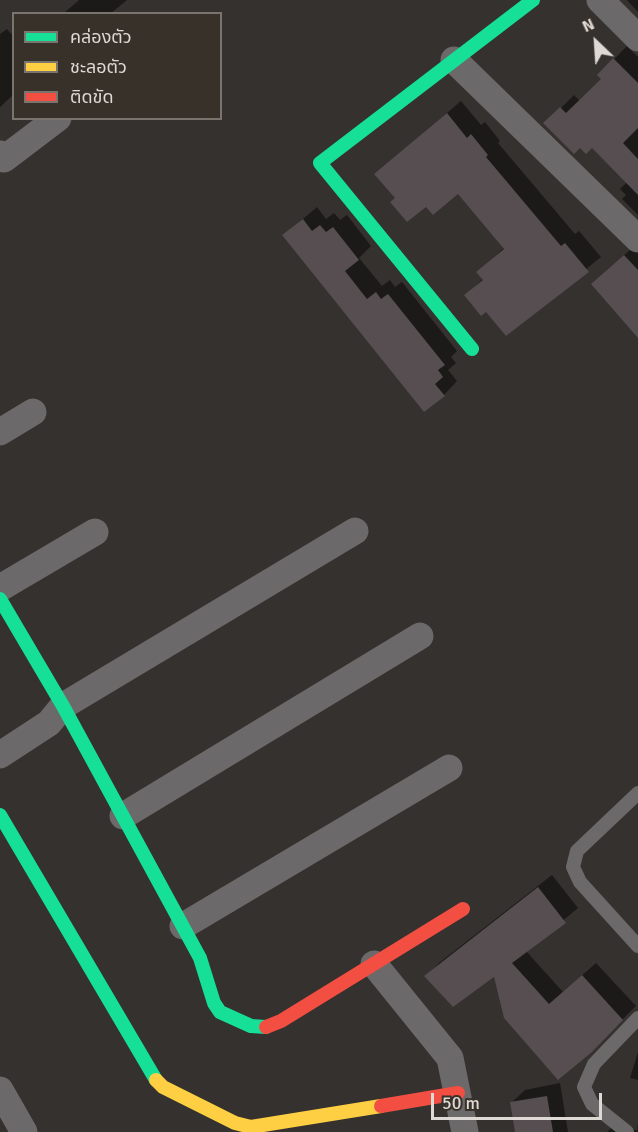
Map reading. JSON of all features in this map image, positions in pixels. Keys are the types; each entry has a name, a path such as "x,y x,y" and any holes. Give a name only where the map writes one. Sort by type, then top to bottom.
{"street":[{"path":"472,349 320,163 533,0"},
{"path":"600,0 638,38"},
{"path":"454,60 638,239"},
{"path":"0,154 4,159 55,120"},
{"path":"0,432 33,412"},
{"path":"0,755 49,723 63,706 355,531"},
{"path":"0,588 95,532"},
{"path":"0,599 63,706 183,926 206,970 214,1003 220,1012 251,1026 267,1027 281,1021 463,909"},
{"path":"123,816 420,636"},
{"path":"183,926 449,768"},
{"path":"3,826 152,1075 163,1087 235,1123 251,1127 270,1126 458,1093"},
{"path":"374,964 450,1058 465,1132"},
{"path":"0,1090 24,1132"}],"lane":[{"path":"638,793 577,851 573,867 580,882 638,946"},
{"path":"627,1132 592,1104 584,1087 594,1064 638,1018"}],"building":[{"path":"613,58 638,83 638,128 623,143 638,159 638,195 592,148 586,154 580,148 574,154 543,123 560,107 566,113 601,79 597,75"},
{"path":"447,113 467,138 471,134 488,155 486,157 561,246 565,243 589,272 506,336 486,312 481,316 464,295 483,280 476,272 504,249 458,194 433,215 426,207 407,222 390,202 395,198 374,174"},
{"path":"303,219 312,231 320,225 326,232 333,227 359,260 345,271 367,299 376,292 381,299 388,294 445,365 438,370 443,377 435,384 445,396 424,412 282,235"},
{"path":"624,255 638,270 638,338 591,284"},
{"path":"538,887 566,923 512,963 549,1004 582,975 623,1020 592,1052 558,1080 504,1018 494,977 453,1007 424,976"},
{"path":"547,1096 553,1132 515,1132 510,1102"}],"traffic: fast":[{"path":"472,349 320,163 533,0"},
{"path":"0,599 63,706 200,958 214,1003 220,1012 251,1026 266,1027"},
{"path":"0,815 156,1080"}],"traffic: slow":[{"path":"156,1080 163,1087 235,1123 251,1127 381,1106"}],"traffic: jam":[{"path":"266,1027 281,1021 463,909"},
{"path":"381,1106 458,1093"}]}
